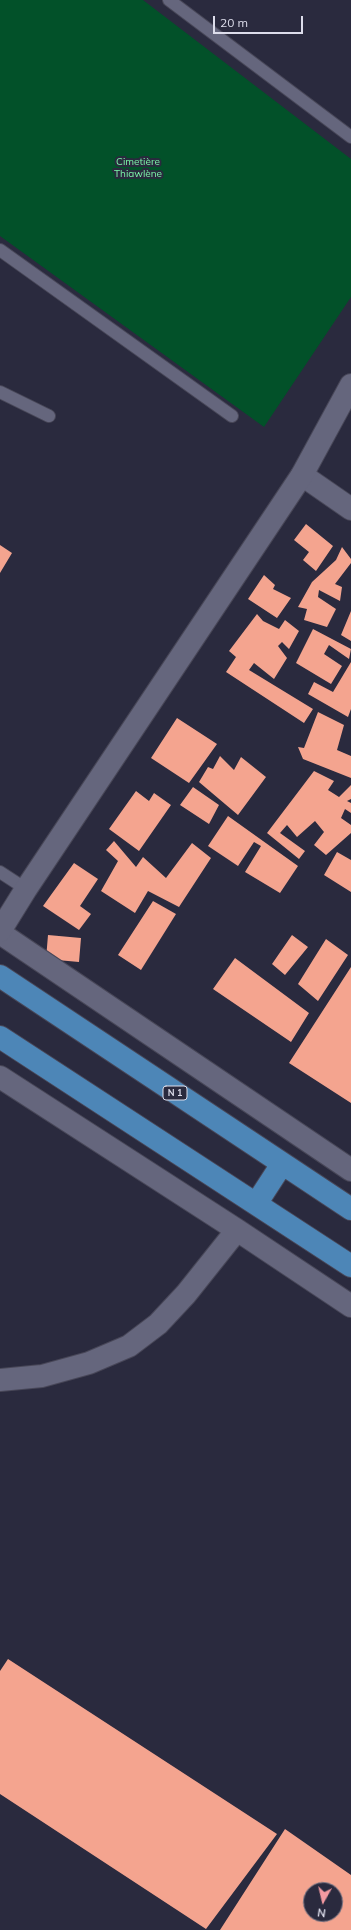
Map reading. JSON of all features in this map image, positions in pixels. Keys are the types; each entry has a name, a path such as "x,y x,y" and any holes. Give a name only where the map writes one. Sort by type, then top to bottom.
{"highway":[{"name":"N 1","path":"0,976 351,1209"},
{"path":"0,1037 351,1266"},
{"path":"256,1204 282,1164"}],"street":[{"path":"351,385 302,475 26,889 0,932 351,1170"},
{"path":"302,475 351,509"},
{"path":"0,1077 237,1230 351,1306"},
{"path":"0,1380 42,1376 89,1362 129,1346 158,1324 186,1294 237,1230"}],"lane":[{"path":"169,0 351,137"},
{"path":"0,250 232,416"},
{"path":"0,392 49,416"},
{"path":"0,872 26,889"}],"green space":[{"name":"Cimetière Thiawlène","path":"0,0 143,0 351,159 351,297 264,427 0,236"}],"building":[{"path":"306,524 333,546 316,571 303,560 309,552 294,540"},
{"path":"0,545 12,553 0,573"},
{"path":"342,547 351,559 351,563 335,584 342,587 340,601 319,590 318,597 336,609 327,627 304,620 307,609 298,607 312,582 336,560"},
{"path":"264,575 275,585 273,589 291,598 277,618 248,599"},
{"path":"351,611 351,641 341,635"},
{"path":"257,614 263,621 279,629 285,620 299,631 289,649 282,642 278,646 287,658 274,679 254,663 249,670 313,709 304,723 226,672 236,657 229,651"},
{"path":"313,629 351,649 349,659 329,645 324,654 342,666 331,684 296,663"},
{"path":"351,662 351,709 348,717 308,694 314,682 333,692"},
{"path":"318,712 344,725 337,750 351,756 351,778 303,759 298,747 304,748"},
{"path":"177,718 217,744 189,783 151,758"},
{"path":"220,756 234,770 241,757 266,777 238,815 199,782 208,767 213,769"},
{"path":"314,771 334,781 328,790 339,797 351,785 351,799 347,801 351,803 351,813 345,809 341,818 351,825 351,833 326,855 314,845 324,832 315,821 297,837 287,825 280,833 305,851 299,859 267,833"},
{"path":"193,787 219,805 209,824 180,805"},
{"path":"136,791 149,801 154,793 171,805 139,851 109,829"},
{"path":"228,816 298,866 280,893 245,872 261,846 254,842 238,866 208,846"},
{"path":"114,841 136,867 143,857 166,878 192,843 211,858 179,907 148,891 135,913 101,891 118,861 106,850"},
{"path":"337,852 351,860 351,892 324,875"},
{"path":"74,863 98,879 80,906 91,914 79,930 43,906"},
{"path":"153,901 176,914 141,970 118,955"},
{"path":"48,935 81,938 79,962 46,959"},
{"path":"292,935 308,947 285,975 272,964"},
{"path":"326,939 348,955 318,1001 298,984"},
{"path":"235,958 309,1013 291,1042 213,989"},
{"path":"351,967 351,1103 289,1063"},
{"path":"8,1659 277,1834 206,1929 0,1794 0,1671"},
{"path":"285,1829 351,1875 351,1930 220,1930"}]}
